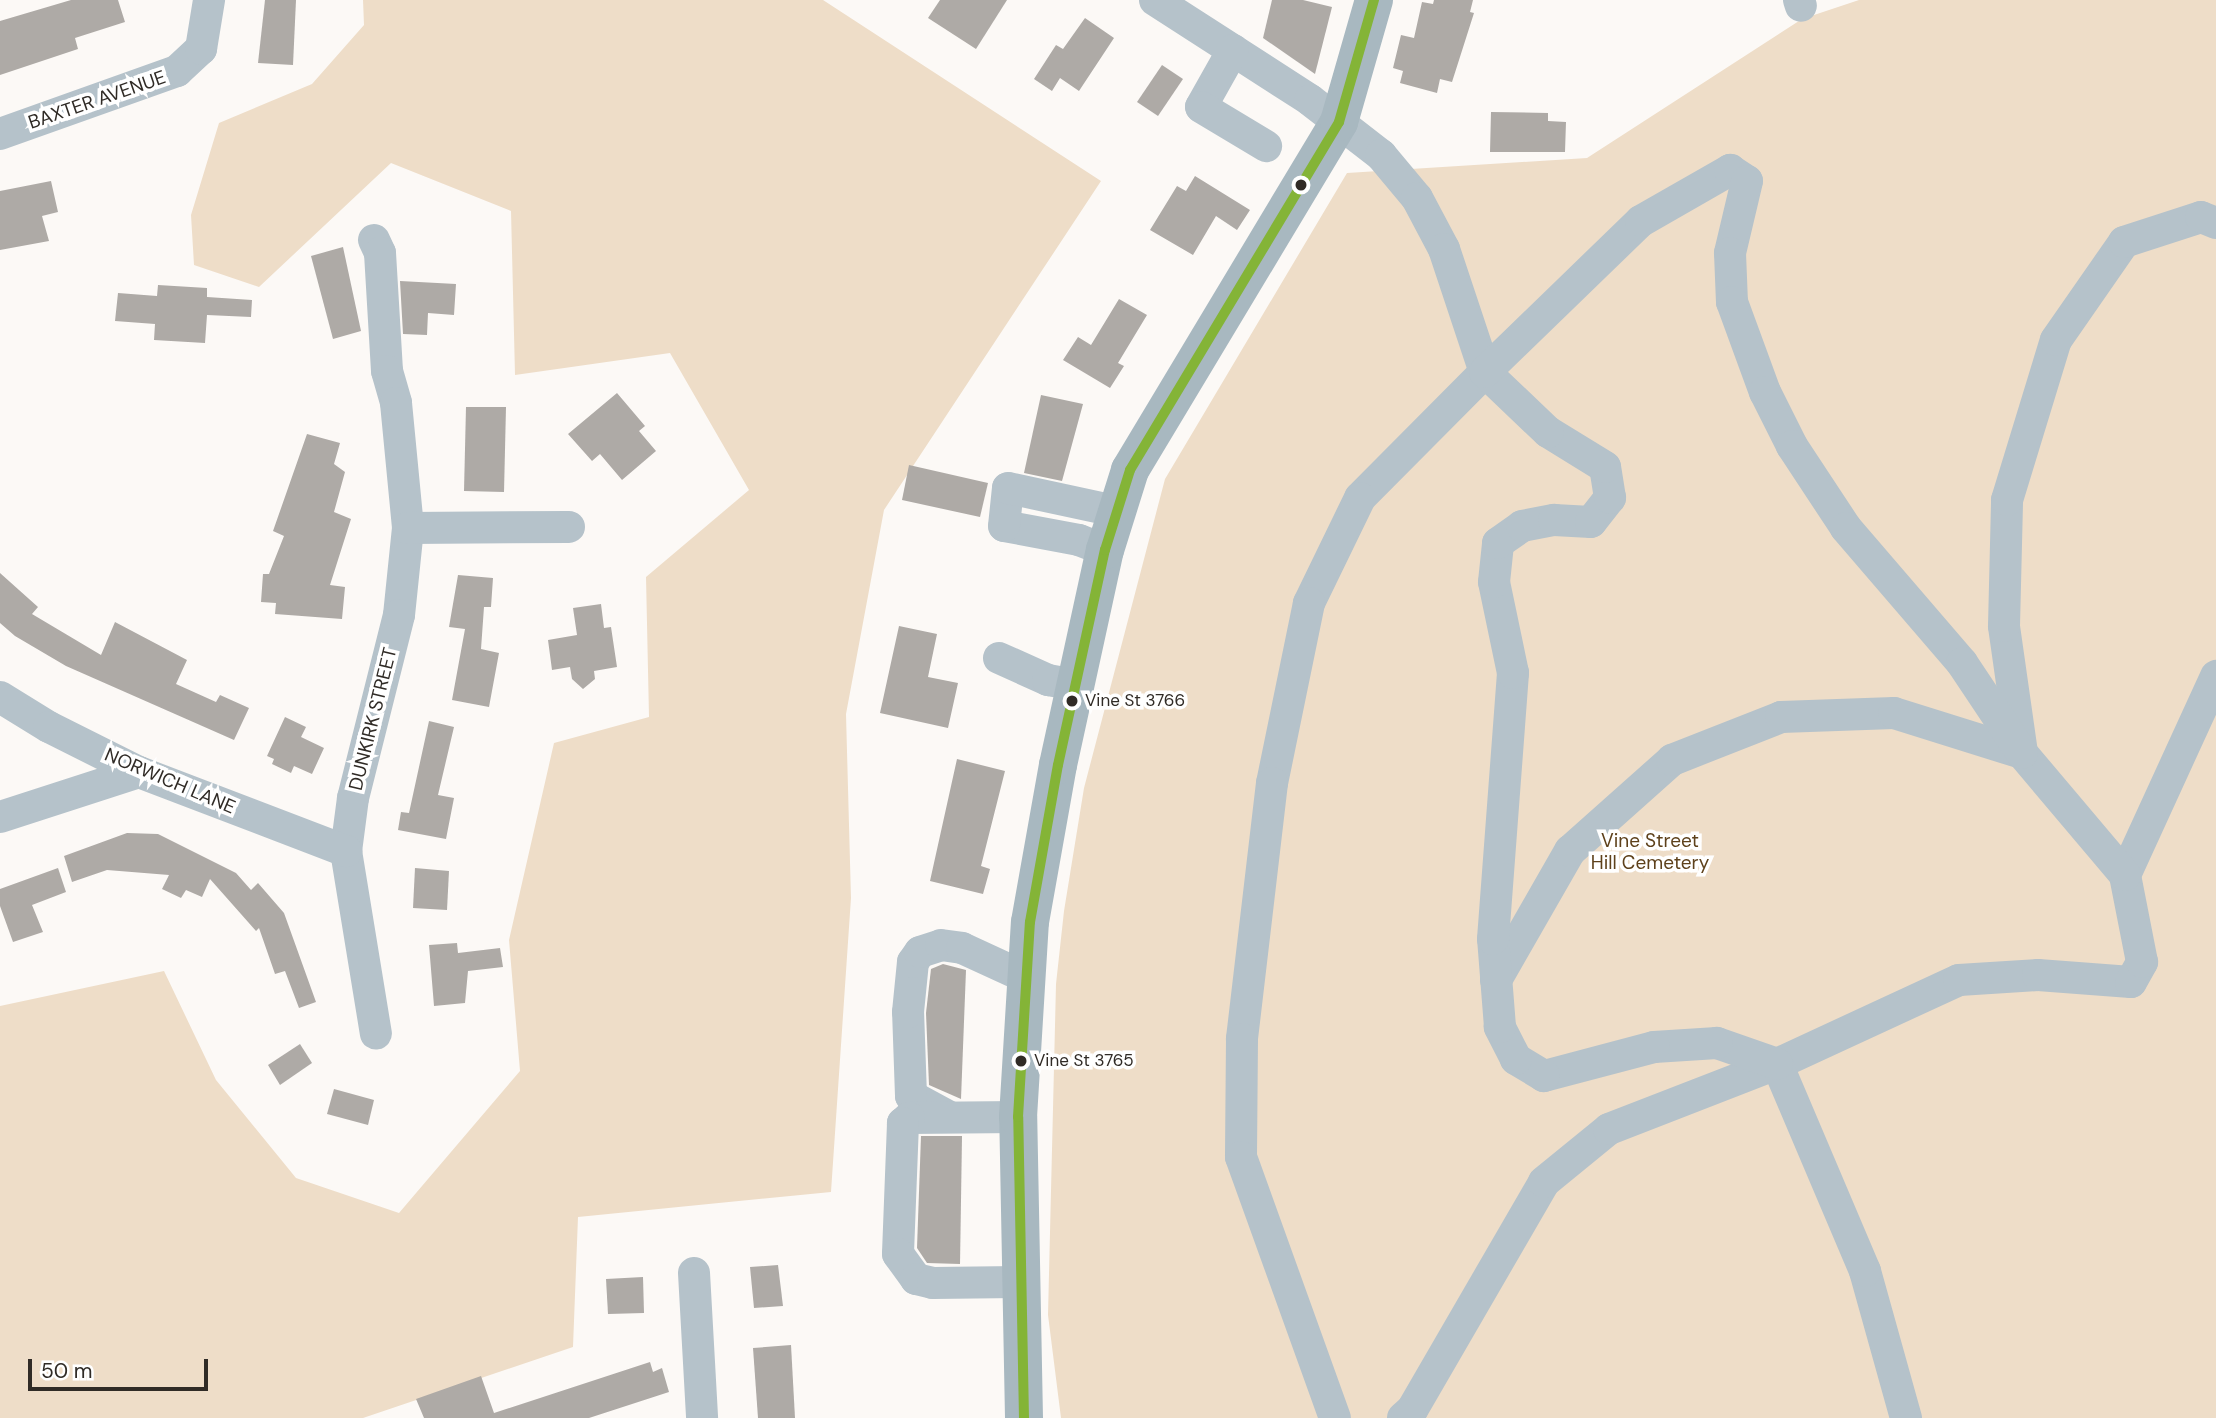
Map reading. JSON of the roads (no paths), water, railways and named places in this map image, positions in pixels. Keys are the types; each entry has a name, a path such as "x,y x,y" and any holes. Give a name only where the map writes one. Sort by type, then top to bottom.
{"main road":[{"path":"1024,1418 1018,1116 1030,922 1075,685 1105,550 1130,470 1339,122 1374,0"}],"street":[{"name":"BAXTER AVENUE","path":"0,134 177,71 191,62 208,25 209,0"},
{"path":"1155,0 1339,122 1381,155 1417,198 1444,249 1485,372 1548,432 1605,467 1610,498 1591,522 1554,520 1522,526 1498,543 1494,582 1513,673 1493,939 1500,1027 1516,1059 1544,1076 1654,1047 1717,1043 1777,1064 1865,1271 1906,1418"},
{"path":"1233,50 1201,107 1266,146"},
{"path":"1335,1418 1241,1157 1242,1040 1272,783 1309,603 1360,498 1641,221 1730,170 1746,181 1730,253 1732,302 1765,392 1792,446 1846,528 1962,663 2022,753 2125,875 2142,962 2131,982 2038,975 1959,980 1777,1064 1609,1129 1544,1182 1412,1410 1403,1418"},
{"path":"2022,753 2004,626 2007,500 2056,340 2124,242 2201,217 2216,223"},
{"name":"DUNKIRK STREET","path":"374,240 380,253 387,371 396,403 408,528 398,615 353,798 346,851 376,1034"},
{"path":"1105,550 1079,540 1004,526 1008,488 1115,511"},
{"path":"408,528 569,527"},
{"path":"999,658 1048,680 1075,685"},
{"path":"2125,875 2216,676"},
{"name":"NORWICH LANE","path":"0,697 49,727 139,772 346,851"},
{"path":"1496,979 1570,851 1672,760 1781,717 1894,713 2022,753"},
{"path":"0,817 139,772"},
{"path":"950,1117 911,1096 908,1012 913,962 930,947 962,948 1025,977"},
{"path":"1018,1116 909,1118 903,1123 901,1264 915,1279 933,1283 1020,1282"},
{"path":"694,1273 702,1418"}],"place":[{"name":"Vine St 3766","path":"1072,701"},
{"name":"Vine St 3765","path":"1021,1061"}],"park label":[{"name":"Vine Street Hill Cemetery","path":"1650,852"}]}
